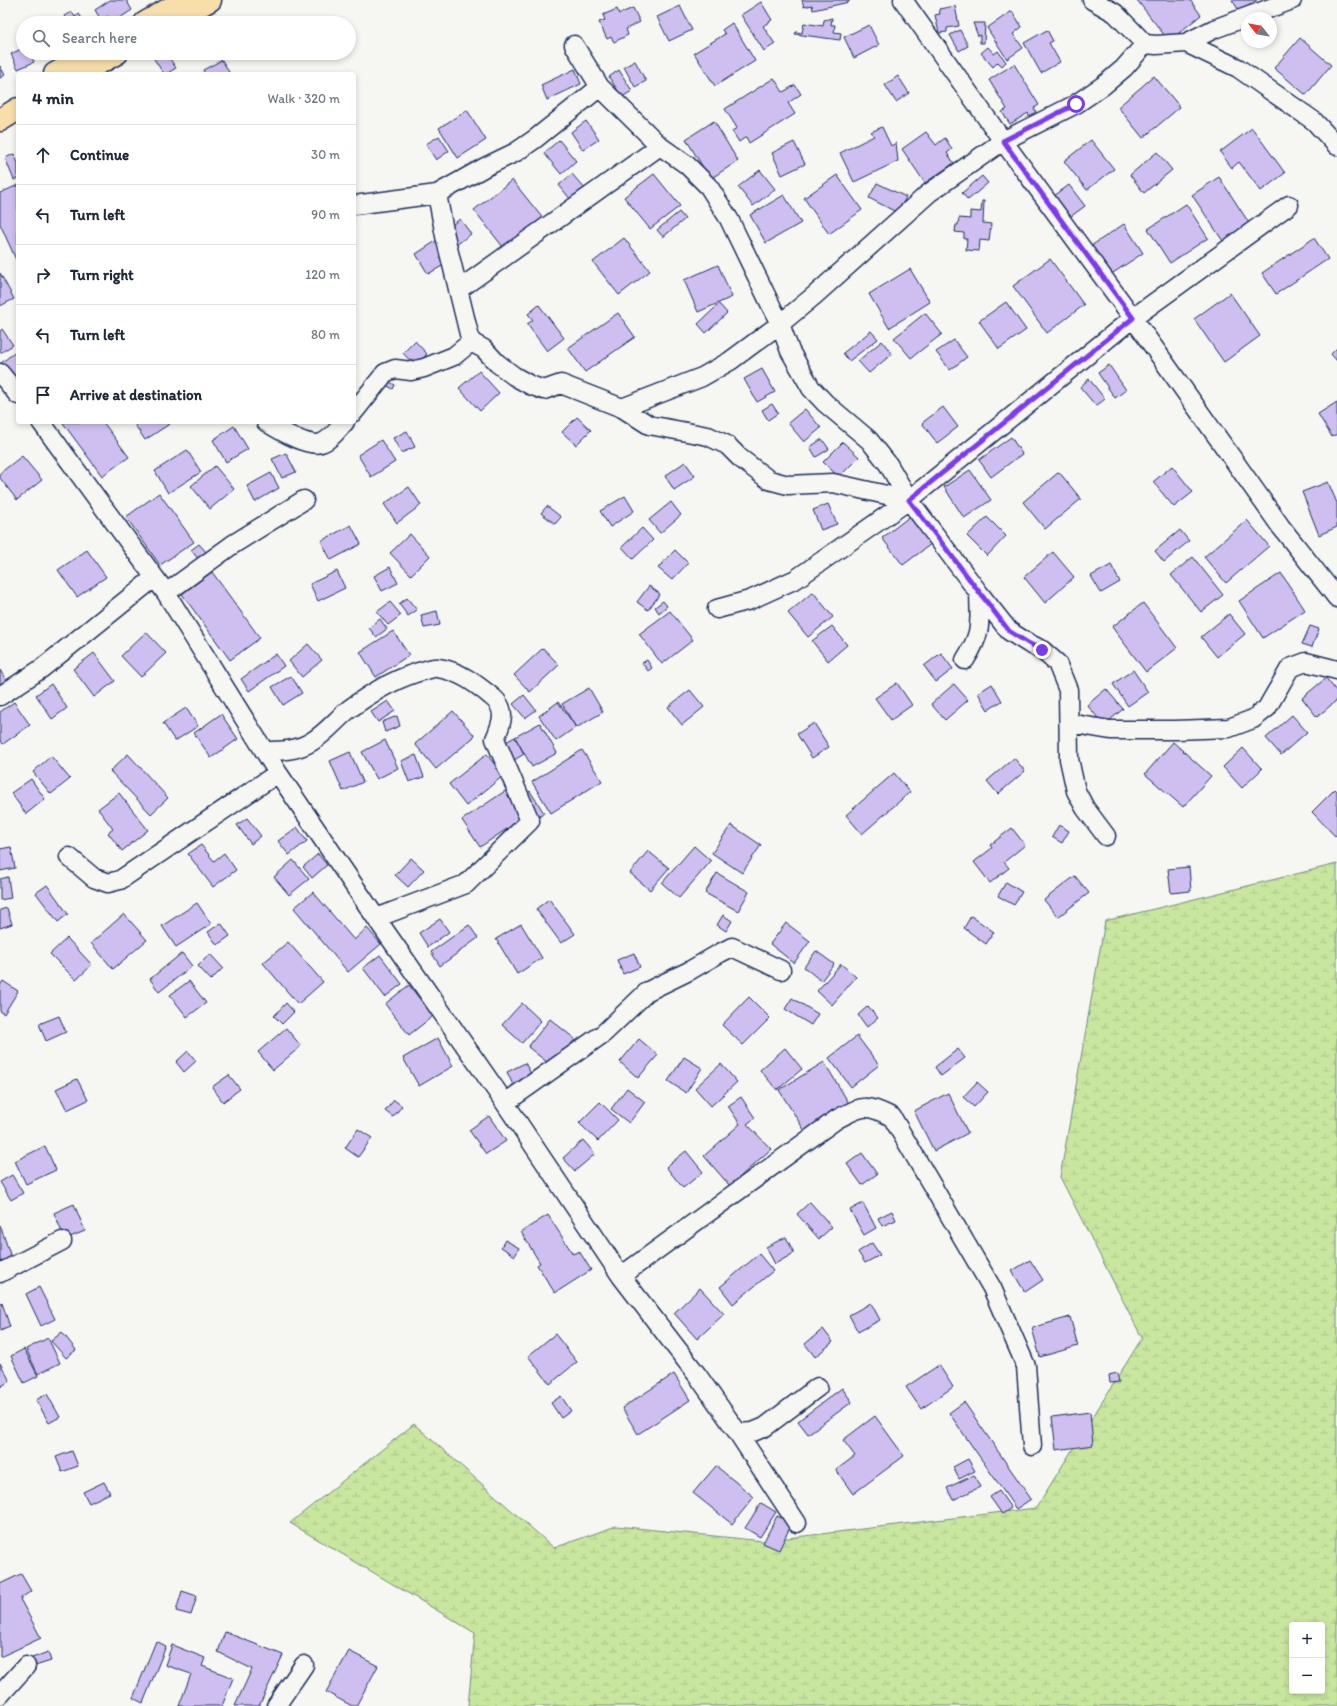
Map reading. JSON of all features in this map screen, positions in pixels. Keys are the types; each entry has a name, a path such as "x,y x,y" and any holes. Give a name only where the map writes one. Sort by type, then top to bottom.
{"main road":[{"path":"157,16 184,0"},
{"path":"181,16 210,0"},
{"path":"59,72 80,60"},
{"path":"84,72 105,60"},
{"path":"0,104 16,95"},
{"path":"0,120 16,110"}],"street":[{"path":"903,0 1003,141 1133,318 1281,527 1337,598"},
{"path":"1092,0 1115,13 1145,44 1156,46 1186,43 1214,29 1292,0"},
{"path":"1186,43 1238,68 1314,121 1337,146"},
{"path":"622,408 702,377 730,361 780,324 815,295 929,193 1003,141 1076,104 1104,85 1124,68 1145,44"},
{"path":"574,45 600,87 660,146 687,165 709,187 729,219 780,324 790,351 811,388 825,403 869,440 888,464 909,500 1009,631 1042,650 1057,663 1068,690 1069,759 1076,791 1085,808 1106,836"},
{"path":"356,205 437,194 485,167 516,152 536,139 600,87"},
{"path":"458,290 660,146"},
{"path":"437,194 471,342 484,349 497,363 514,376 530,385 544,390 561,384 622,408 649,425 708,436 727,445 740,458 769,480 788,485 833,483 909,500"},
{"path":"717,609 750,600 796,580 909,500 1133,318 1289,205"},
{"path":"356,409 385,373 394,369 411,371 429,366 454,356 471,342"},
{"path":"0,373 16,393"},
{"path":"269,424 313,445 322,443 343,424"},
{"path":"50,425 154,578 166,593 278,773 376,918 505,1103 621,1276 698,1376 738,1433 797,1523"},
{"path":"166,593 232,545 304,500"},
{"path":"0,696 41,668 154,578"},
{"path":"965,660 976,642 980,624 979,593"},
{"path":"1069,723 1110,730 1229,728 1253,719 1267,708 1290,668 1306,662 1337,670"},
{"path":"264,751 283,751 311,742 348,710 382,687 410,674 436,668 462,675 494,698 502,711 503,722 495,740 530,821 466,884 376,918"},
{"path":"69,857 94,878 108,883 120,880 278,773"},
{"path":"505,1103 604,1033 648,991 689,971 732,947 781,970"},
{"path":"621,1276 837,1119 861,1108 874,1108 892,1117 992,1288 1026,1366 1032,1446"},
{"path":"0,1273 62,1241"},
{"path":"738,1433 753,1432 765,1427 818,1387"},
{"path":"276,1706 304,1665"},
{"path":"0,1695 26,1666"}],"green space":[{"path":"1337,864 1337,1706 468,1706 475,1633 290,1523 414,1424 554,1548 616,1526 763,1541 1036,1508 1142,1338 1060,1177 1105,921"}],"building":[{"path":"110,0 126,0 132,10 123,16 99,16 95,10"},
{"path":"802,0 849,0 849,2 813,10 812,5 804,7"},
{"path":"1137,0 1190,0 1201,15 1169,41"},
{"path":"1232,0 1257,0 1240,12"},
{"path":"761,2 772,20 763,26 775,44 764,51 741,15"},
{"path":"680,6 692,30 669,41 657,17"},
{"path":"955,6 959,26 947,28 947,32 939,33 935,15 940,14 939,9"},
{"path":"633,8 640,22 626,29 628,35 614,42 611,37 607,39 599,22 605,20 603,15 617,9 619,14"},
{"path":"1012,11 1022,27 1013,34 1023,48 1007,59 987,28"},
{"path":"72,12 74,16 64,16"},
{"path":"832,18 831,25 835,25 834,32 841,33 840,40 795,34 796,32 802,33 804,23 823,26 824,20"},
{"path":"732,23 755,61 715,86 694,53 725,34 722,30"},
{"path":"973,23 985,23 984,43 980,43 980,35 978,36"},
{"path":"869,25 879,45 854,58 844,37"},
{"path":"960,30 968,46 959,51 950,35"},
{"path":"1047,30 1053,41 1049,43 1060,62 1041,73 1024,43"},
{"path":"1300,38 1331,65 1306,95 1274,68"},
{"path":"988,47 994,54 998,51 1006,62 1002,66 998,62 993,67 981,53"},
{"path":"16,52 16,60 33,60 34,62 18,69 11,54"},
{"path":"155,60 171,60 176,68 169,72 163,72"},
{"path":"222,60 229,72 204,72 203,70"},
{"path":"635,61 646,81 635,87 624,67"},
{"path":"1014,64 1039,105 1034,108 1036,112 1029,116 1028,113 1010,124 1002,112 1007,109 989,80"},
{"path":"0,66 5,75 0,78"},
{"path":"575,69 581,84 547,100 541,85"},
{"path":"619,70 632,91 622,97 609,77"},
{"path":"898,76 909,93 896,102 885,85"},
{"path":"1154,76 1180,107 1143,138 1118,107"},
{"path":"774,78 783,92 795,85 801,94 788,103 795,114 749,143 746,137 739,142 732,131 737,128 725,109"},
{"path":"467,110 486,140 458,158 439,128"},
{"path":"586,121 599,139 583,150 571,132"},
{"path":"714,121 738,161 710,179 686,139"},
{"path":"882,127 891,146 896,143 898,161 854,182 840,153 874,136 871,132"},
{"path":"1252,128 1285,173 1261,191 1239,162 1232,168 1220,152"},
{"path":"926,132 936,145 945,138 952,149 947,153 954,163 925,183 902,149"},
{"path":"439,136 449,151 436,160 426,144"},
{"path":"559,140 576,161 561,174 544,153"},
{"path":"1091,140 1114,169 1087,190 1064,161"},
{"path":"794,142 805,164 782,175 772,153"},
{"path":"1157,152 1172,170 1144,193 1130,175"},
{"path":"14,154 16,158 16,179 14,180 5,158"},
{"path":"760,170 775,189 753,206 738,187"},
{"path":"572,174 585,189 571,200 559,185"},
{"path":"654,174 680,206 650,229 624,197"},
{"path":"837,175 862,210 829,234 804,198"},
{"path":"982,176 988,183 968,200 962,193"},
{"path":"1219,177 1251,226 1225,244 1192,195"},
{"path":"512,180 545,221 507,252 474,210"},
{"path":"877,183 906,197 898,213 869,198"},
{"path":"1069,185 1085,206 1070,217 1054,196"},
{"path":"16,186 16,260 0,224 0,193"},
{"path":"784,195 801,223 766,243 750,215"},
{"path":"982,201 984,201 983,223 991,224 989,241 980,240 979,251 966,250 967,239 964,239 964,233 955,232 956,225 958,225 959,218 970,219 970,211 981,212"},
{"path":"1186,204 1208,238 1170,263 1148,229"},
{"path":"679,212 685,219 663,237 657,230"},
{"path":"460,219 471,234 456,245 445,230"},
{"path":"1124,224 1143,253 1107,277 1088,248"},
{"path":"624,238 650,271 619,295 593,262"},
{"path":"1314,238 1328,259 1276,294 1262,273"},
{"path":"436,241 449,262 428,274 416,254"},
{"path":"1050,259 1084,305 1047,333 1013,286"},
{"path":"718,265 732,297 698,312 684,280"},
{"path":"910,269 930,302 889,328 869,294"},
{"path":"0,273 14,299 0,306"},
{"path":"1230,293 1260,336 1224,362 1194,319"},
{"path":"1006,302 1026,330 999,349 979,321"},
{"path":"719,304 727,313 706,333 698,324"},
{"path":"539,305 564,338 547,351 527,324 533,320 528,314"},
{"path":"618,313 635,337 585,372 568,348"},
{"path":"925,313 942,334 911,358 894,338"},
{"path":"2,329 13,345 0,353 0,331"},
{"path":"871,331 878,339 849,361 843,353"},
{"path":"954,340 967,357 950,370 936,352"},
{"path":"415,341 427,354 415,366 403,353"},
{"path":"882,341 892,354 869,373 858,361"},
{"path":"1337,348 1337,361 1331,354"},
{"path":"14,353 16,356 16,383 1,363"},
{"path":"1109,365 1126,390 1115,398 1098,373"},
{"path":"762,369 775,392 757,402 744,379"},
{"path":"479,371 499,393 480,411 459,388"},
{"path":"1089,379 1105,399 1096,406 1080,387"},
{"path":"386,380 395,385 393,389 384,384"},
{"path":"1337,402 1337,434 1332,437 1318,414"},
{"path":"772,404 778,413 768,420 762,410"},
{"path":"943,407 958,427 937,443 922,423"},
{"path":"805,409 821,428 804,442 788,423"},
{"path":"577,417 591,430 576,445 562,432"},
{"path":"64,424 104,424 129,457 102,476"},
{"path":"134,424 169,424 145,440"},
{"path":"234,426 248,449 226,462 213,440"},
{"path":"407,431 415,447 401,453 393,438"},
{"path":"1011,437 1022,454 991,477 979,460"},
{"path":"822,439 829,449 816,457 810,447"},
{"path":"381,440 395,462 371,477 358,455"},
{"path":"843,442 859,457 839,477 823,462"},
{"path":"187,450 201,472 168,493 155,471"},
{"path":"286,453 296,472 282,478 272,459"},
{"path":"22,456 42,480 17,500 0,478 0,473"},
{"path":"685,462 695,476 674,490 665,476"},
{"path":"215,466 234,489 210,509 191,486"},
{"path":"1172,466 1193,492 1174,507 1153,482"},
{"path":"970,470 991,500 964,518 944,487"},
{"path":"1059,472 1081,499 1045,529 1023,502"},
{"path":"271,473 279,488 255,502 247,486"},
{"path":"1328,482 1337,503 1337,527 1319,535 1302,492"},
{"path":"409,487 421,505 397,523 384,504"},
{"path":"159,493 194,542 160,565 126,517"},
{"path":"625,496 634,511 610,527 600,511"},
{"path":"671,502 681,515 660,533 649,520"},
{"path":"828,504 837,524 821,530 813,510"},
{"path":"547,506 561,517 555,524 541,513"},
{"path":"909,517 931,544 903,565 882,538"},
{"path":"987,517 1006,536 987,556 967,536"},
{"path":"1247,520 1269,546 1226,583 1204,557"},
{"path":"351,525 361,544 331,560 321,541"},
{"path":"642,528 653,540 633,559 622,547"},
{"path":"1180,530 1189,541 1164,562 1155,551"},
{"path":"410,534 430,556 411,575 390,553"},
{"path":"199,544 207,553 199,560 191,550"},
{"path":"87,550 106,577 77,597 58,570"},
{"path":"675,550 688,563 672,580 658,568"},
{"path":"1053,552 1074,577 1045,603 1024,577"},
{"path":"1193,557 1223,595 1201,612 1171,575"},
{"path":"1111,565 1120,582 1101,593 1091,576"},
{"path":"390,567 398,583 382,591 374,576"},
{"path":"337,571 345,588 318,601 310,584"},
{"path":"212,572 260,638 230,660 182,594"},
{"path":"1281,573 1305,610 1263,638 1239,601"},
{"path":"649,586 660,594 648,610 637,602"},
{"path":"813,592 833,617 808,637 788,613"},
{"path":"407,598 417,610 408,616 399,604"},
{"path":"663,601 667,606 659,613 655,607"},
{"path":"390,602 401,615 388,625 377,612"},
{"path":"1143,603 1177,648 1146,672 1112,627"},
{"path":"437,611 440,625 424,628 421,615"},
{"path":"670,611 693,640 662,664 639,634"},
{"path":"1229,614 1245,634 1217,657 1201,637"},
{"path":"380,619 387,629 376,637 369,628"},
{"path":"832,626 847,645 828,661 812,641"},
{"path":"1310,626 1319,629 1312,647 1302,644"},
{"path":"393,631 409,655 376,677 360,652"},
{"path":"146,632 166,653 141,677 121,656"},
{"path":"308,644 322,660 302,677 289,661"},
{"path":"543,648 559,665 530,692 514,675"},
{"path":"94,653 115,681 94,697 73,669"},
{"path":"941,653 953,669 936,682 924,666"},
{"path":"276,654 284,666 249,691 241,679"},
{"path":"647,660 652,668 648,671 642,663"},
{"path":"0,670 7,682 0,686"},
{"path":"1133,670 1148,692 1128,706 1113,684"},
{"path":"291,676 302,693 283,705 272,687"},
{"path":"1326,678 1337,692 1337,700 1317,717 1302,698"},
{"path":"897,683 912,705 891,720 875,698"},
{"path":"51,684 67,708 52,719 36,695"},
{"path":"954,684 968,700 945,720 931,704"},
{"path":"992,684 1002,701 988,710 978,693"},
{"path":"589,688 603,712 576,728 562,704"},
{"path":"1106,689 1123,709 1104,725 1087,705"},
{"path":"690,690 704,707 682,725 668,707"},
{"path":"524,695 536,710 525,718 513,704"},
{"path":"388,701 395,711 378,722 371,712"},
{"path":"14,702 30,725 3,744 0,740 0,712"},
{"path":"558,702 576,727 556,741 539,716"},
{"path":"186,708 198,726 175,741 163,723"},
{"path":"453,711 475,736 436,769 415,744"},
{"path":"221,714 238,739 211,758 194,733"},
{"path":"1292,715 1307,732 1281,755 1266,738"},
{"path":"397,716 400,726 385,732 382,722"},
{"path":"540,723 557,753 532,767 515,737"},
{"path":"814,723 829,747 812,758 797,734"},
{"path":"515,737 524,754 511,762 500,745"},
{"path":"385,740 398,768 377,779 362,752"},
{"path":"1173,742 1211,776 1183,807 1145,774"},
{"path":"1243,748 1262,769 1242,788 1223,767"},
{"path":"582,750 602,781 551,813 532,782"},
{"path":"350,752 363,782 343,791 330,761"},
{"path":"128,754 168,798 151,814 110,771"},
{"path":"487,754 503,776 466,806 449,784"},
{"path":"416,755 424,777 409,782 401,761"},
{"path":"51,756 70,779 51,794 33,772"},
{"path":"1014,758 1025,771 998,794 987,781"},
{"path":"894,773 910,792 862,834 846,815"},
{"path":"31,779 45,799 26,814 11,793"},
{"path":"1335,789 1337,791 1337,834 1335,836 1312,812"},
{"path":"505,791 523,818 480,847 462,820"},
{"path":"530,791 544,813 538,816 525,795"},
{"path":"119,793 148,830 122,851 108,833 113,829 98,809"},
{"path":"247,818 261,836 251,844 237,825"},
{"path":"731,825 761,845 742,873 712,853"},
{"path":"1059,825 1069,831 1062,843 1052,837"},
{"path":"297,827 307,841 289,855 278,841"},
{"path":"1012,828 1025,845 1004,862 1009,868 990,883 974,862 992,848 990,845"},
{"path":"201,845 214,861 224,853 236,870 213,887 188,854"},
{"path":"694,846 711,861 679,898 662,883"},
{"path":"11,847 15,868 0,871 0,849"},
{"path":"648,851 669,868 650,890 630,873"},
{"path":"318,854 327,865 312,878 303,867"},
{"path":"411,858 424,870 408,887 395,875"},
{"path":"293,860 309,879 289,895 274,877"},
{"path":"1189,867 1191,891 1171,893 1168,869"},
{"path":"717,873 749,892 738,911 705,893"},
{"path":"1075,876 1089,893 1058,917 1044,900"},
{"path":"8,877 11,898 0,900 0,879"},
{"path":"1006,882 1022,892 1014,905 998,896"},
{"path":"47,885 68,914 58,922 36,893"},
{"path":"313,892 354,940 367,928 381,944 348,972 294,908"},
{"path":"549,899 575,934 561,943 536,909"},
{"path":"197,903 211,924 176,947 162,926"},
{"path":"7,908 12,924 0,928 0,910"},
{"path":"124,914 147,940 113,969 91,943"},
{"path":"723,915 732,921 726,931 717,925"},
{"path":"971,916 994,932 986,944 964,928"},
{"path":"440,919 449,932 428,947 419,933"},
{"path":"221,923 230,936 217,945 208,932"},
{"path":"786,923 810,941 794,963 770,944"},
{"path":"521,924 542,958 517,974 496,939"},
{"path":"469,925 478,938 440,966 431,952"},
{"path":"67,938 92,965 76,980 50,954"},
{"path":"288,942 323,982 298,1004 263,963"},
{"path":"816,951 834,964 821,981 804,967"},
{"path":"182,953 192,966 159,992 150,979"},
{"path":"634,953 640,967 623,974 617,960"},
{"path":"210,954 223,968 211,980 198,966"},
{"path":"380,955 402,984 385,997 363,968"},
{"path":"841,964 856,977 832,1005 817,991"},
{"path":"3,981 18,991 4,1014 0,1011 0,986"},
{"path":"189,981 206,1003 187,1017 170,995"},
{"path":"409,985 433,1016 409,1035 385,1004"},
{"path":"749,997 770,1018 743,1045 722,1025"},
{"path":"792,998 818,1014 811,1025 785,1009"},
{"path":"286,1003 294,1012 282,1024 274,1016"},
{"path":"522,1003 541,1021 522,1043 502,1025"},
{"path":"868,1006 878,1018 867,1027 858,1015"},
{"path":"59,1016 66,1032 46,1041 39,1024"},
{"path":"550,1019 575,1039 553,1067 528,1047"},
{"path":"286,1028 301,1046 273,1070 258,1052"},
{"path":"857,1036 879,1065 851,1087 829,1058"},
{"path":"438,1038 453,1066 419,1086 403,1058"},
{"path":"639,1039 658,1055 638,1078 620,1062"},
{"path":"785,1048 802,1069 777,1090 760,1070"},
{"path":"958,1049 965,1058 941,1076 935,1067"},
{"path":"188,1051 196,1061 184,1072 176,1062"},
{"path":"684,1057 702,1068 686,1093 668,1081"},
{"path":"824,1062 850,1105 806,1133 779,1090"},
{"path":"525,1063 534,1079 515,1089 507,1072"},
{"path":"721,1064 737,1082 711,1106 695,1088"},
{"path":"229,1075 240,1089 223,1102 212,1087"},
{"path":"77,1079 88,1100 67,1110 56,1089"},
{"path":"977,1082 988,1092 974,1107 963,1097"},
{"path":"627,1088 645,1102 629,1123 611,1109"},
{"path":"948,1093 968,1133 934,1151 914,1111"},
{"path":"741,1097 755,1118 747,1124 771,1149 730,1186 704,1156 740,1124 728,1106"},
{"path":"394,1100 402,1106 393,1117 385,1111"},
{"path":"600,1102 618,1120 598,1141 579,1123"},
{"path":"489,1116 506,1141 486,1154 469,1130"},
{"path":"358,1129 372,1138 358,1157 345,1148"},
{"path":"583,1140 595,1154 575,1171 563,1158"},
{"path":"45,1146 56,1170 26,1184 15,1161"},
{"path":"686,1151 703,1172 683,1188 666,1167"},
{"path":"862,1153 877,1174 862,1185 847,1164"},
{"path":"12,1175 23,1193 11,1200 0,1182"},
{"path":"810,1202 832,1227 819,1239 797,1214"},
{"path":"863,1203 876,1228 864,1235 850,1210"},
{"path":"74,1204 85,1231 65,1239 54,1213"},
{"path":"892,1211 896,1220 882,1226 878,1218"},
{"path":"548,1215 573,1254 579,1251 591,1270 555,1293 537,1265 540,1263 521,1232"},
{"path":"0,1225 12,1260 0,1264"},
{"path":"786,1237 794,1253 775,1264 766,1247"},
{"path":"505,1240 519,1248 515,1256 501,1247"},
{"path":"872,1243 880,1255 865,1263 858,1252"},
{"path":"759,1254 773,1271 733,1304 720,1287"},
{"path":"1030,1260 1043,1280 1025,1292 1012,1271"},
{"path":"39,1287 55,1319 41,1326 26,1294"},
{"path":"700,1288 724,1314 697,1339 674,1313"},
{"path":"2,1303 10,1327 0,1331 0,1304"},
{"path":"871,1303 880,1320 858,1332 849,1315"},
{"path":"1070,1317 1078,1346 1040,1357 1032,1328"},
{"path":"823,1329 833,1342 815,1357 805,1344"},
{"path":"62,1332 76,1350 66,1358 51,1341"},
{"path":"555,1334 577,1362 550,1384 528,1356"},
{"path":"48,1338 60,1363 38,1374 26,1349"},
{"path":"24,1349 38,1376 24,1383 11,1356"},
{"path":"0,1363 10,1381 0,1387"},
{"path":"939,1365 953,1387 921,1409 906,1387"},
{"path":"1117,1373 1119,1382 1110,1383 1109,1375"},
{"path":"674,1374 690,1400 638,1434 622,1408"},
{"path":"842,1388 852,1402 808,1434 798,1421"},
{"path":"47,1394 60,1417 49,1423 36,1400"},
{"path":"561,1396 571,1411 561,1418 551,1403"},
{"path":"964,1402 1031,1499 1016,1509 949,1413"},
{"path":"1090,1412 1093,1445 1056,1450 1052,1417"},
{"path":"875,1416 904,1456 853,1494 836,1470 855,1456 843,1440"},
{"path":"72,1451 78,1466 62,1472 56,1457"},
{"path":"968,1459 975,1471 959,1479 953,1467"},
{"path":"716,1466 754,1497 732,1524 693,1493"},
{"path":"974,1475 980,1487 953,1500 947,1488"},
{"path":"104,1482 110,1493 89,1503 83,1492"},
{"path":"999,1491 1011,1508 1002,1514 990,1497"},
{"path":"761,1503 776,1512 760,1537 745,1528"},
{"path":"777,1516 792,1523 779,1550 763,1543"},
{"path":"21,1574 31,1591 20,1599 41,1638 0,1657 0,1584"},
{"path":"182,1591 197,1596 191,1615 176,1611"},
{"path":"225,1632 283,1655 259,1706 235,1706 252,1669 218,1652"},
{"path":"156,1641 166,1646 143,1703 133,1698"},
{"path":"172,1645 205,1658 202,1666 233,1678 222,1706 179,1706 191,1674 165,1665"},
{"path":"349,1651 378,1666 356,1706 352,1706 326,1692"},
{"path":"48,1652 51,1661 35,1666 32,1658"}],"route":[{"path":"1042,650 1009,631 909,500 1133,318 1003,141 1076,104"}]}
